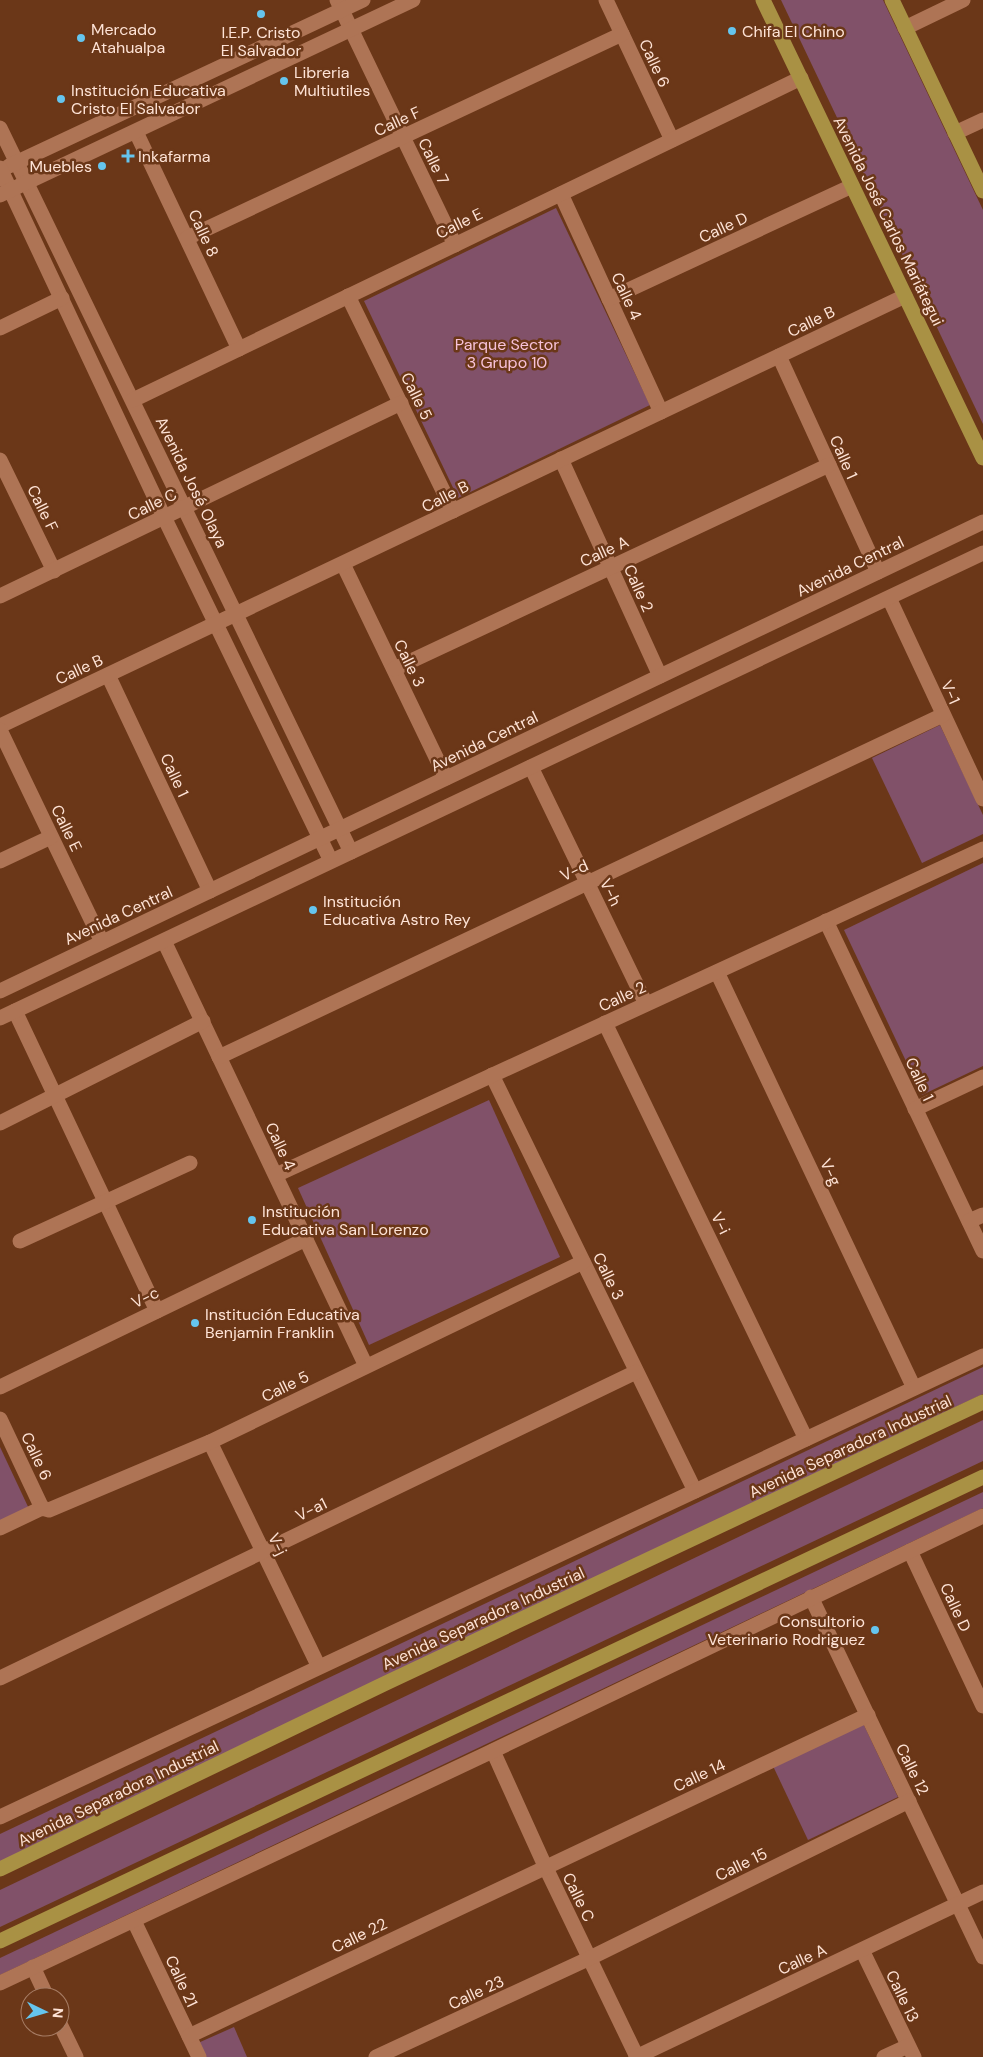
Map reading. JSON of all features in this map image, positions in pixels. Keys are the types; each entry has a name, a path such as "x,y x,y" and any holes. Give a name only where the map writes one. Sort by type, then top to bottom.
{"main road":[{"name":"Avenida José Carlos Mariátegui","path":"763,0 983,458"},
{"path":"892,0 983,191"},
{"name":"Avenida Separadora Industrial","path":"0,1870 386,1683 983,1402"},
{"path":"0,1941 983,1477"}],"street":[{"path":"331,862 322,839 164,517 62,298 5,193 0,170 340,5 364,0"},
{"path":"5,193 413,0"},
{"name":"Calle 6","path":"606,0 672,140"},
{"path":"905,28 963,0"},
{"name":"Calle 7","path":"340,5 455,245"},
{"name":"Calle F","path":"186,238 622,34"},
{"name":"Calle E","path":"133,400 801,78"},
{"path":"955,133 983,120"},
{"name":"Avenida José Olaya","path":"0,128 351,852"},
{"name":"Calle 8","path":"136,132 239,349"},
{"name":"Calle D","path":"609,299 852,186"},
{"name":"Calle 4","path":"561,194 661,412"},
{"name":"Calle 5","path":"348,296 454,511"},
{"name":"Calle B","path":"0,728 905,296"},
{"path":"0,328 62,298"},
{"name":"Calle 1","path":"779,356 878,572"},
{"name":"Calle C","path":"0,596 401,403"},
{"name":"Calle F","path":"0,460 54,571"},
{"name":"Calle 2","path":"561,460 660,676"},
{"name":"Calle A","path":"394,669 829,465"},
{"name":"Avenida Central","path":"0,991 983,522"},
{"path":"0,1018 983,554"},
{"name":"Calle 3","path":"343,564 446,778"},
{"name":"V-1","path":"889,598 983,799"},
{"name":"Calle 1","path":"108,675 210,890"},
{"name":"V-d","path":"220,1057 943,715"},
{"name":"Calle E","path":"0,728 102,942"},
{"name":"V-h","path":"531,767 646,1004"},
{"path":"0,861 52,837"},
{"name":"Calle 2","path":"276,1175 983,849"},
{"name":"Calle 1","path":"826,921 983,1251"},
{"name":"Calle 4","path":"164,941 366,1366"},
{"name":"V-g","path":"717,972 914,1388"},
{"path":"15,1011 157,1311"},
{"path":"0,1123 202,1022"},
{"name":"V-i","path":"605,1023 806,1439"},
{"name":"Calle 3","path":"492,1076 695,1491"},
{"path":"915,1109 983,1077"},
{"path":"20,1241 190,1164"},
{"path":"969,1221 983,1215"},
{"name":"V-c","path":"0,1387 306,1239"},
{"name":"Calle 5","path":"0,1528 42,1508 49,1510 210,1442 582,1262"},
{"name":"Avenida Separadora Industrial","path":"0,1817 983,1356"},
{"name":"V-a1","path":"0,1678 636,1372"},
{"name":"Calle 6","path":"0,1419 42,1508"},
{"name":"V-j","path":"210,1442 316,1661"},
{"path":"0,1983 493,1751 983,1516"},
{"name":"Calle D","path":"910,1551 983,1706"},
{"name":"Calle 12","path":"811,1597 983,1956"},
{"name":"Calle 14","path":"545,1866 868,1715"},
{"name":"Calle C","path":"493,1751 545,1866 636,2057"},
{"name":"Calle 15","path":"590,1958 909,1801"},
{"name":"Calle 22","path":"189,2036 545,1866"},
{"name":"Calle A","path":"636,2057 983,1892"},
{"name":"Calle 21","path":"134,1921 199,2057"},
{"name":"Calle 13","path":"862,1950 911,2051"},
{"name":"Calle 23","path":"376,2057 590,1958"},
{"path":"33,1967 42,1987"},
{"path":"66,2037 76,2057"},
{"path":"884,2057 911,2051"}],"green space":[{"path":"781,0 883,0 983,210 983,424"},
{"name":"Parque Sector 3 Grupo 10","path":"556,208 650,405 458,498 364,301"},
{"path":"940,725 983,815 983,834 922,863 872,758"},
{"path":"983,863 983,1066 922,1095 844,930"},
{"path":"489,1100 560,1257 369,1345 298,1188"},
{"path":"983,1367 983,1394 0,1862 0,1834"},
{"path":"983,1420 983,1461 0,1927 0,1890"},
{"path":"0,1447 30,1511 0,1525"},
{"path":"983,1492 983,1508 0,1975 0,1958"},
{"path":"863,1723 898,1797 808,1840 773,1766"},
{"path":"234,2027 247,2057 204,2057 198,2043"}],"place":[{"name":"I.E.P. Cristo El Salvador","path":"261,14"},
{"name":"Chifa El Chino","path":"732,31"},
{"name":"Mercado Atahualpa","path":"81,38"},
{"name":"Libreria Multiutiles","path":"284,81"},
{"name":"Institución Educativa Cristo El Salvador","path":"61,99"},
{"name":"Inkafarma","path":"128,156"},
{"name":"Muebles","path":"102,166"},
{"name":"Institución Educativa Astro Rey","path":"313,910"},
{"name":"Institución Educativa San Lorenzo","path":"252,1220"},
{"name":"Institución Educativa Benjamin Franklin","path":"195,1323"},
{"name":"Consultorio Veterinario Rodriguez","path":"875,1630"}]}
